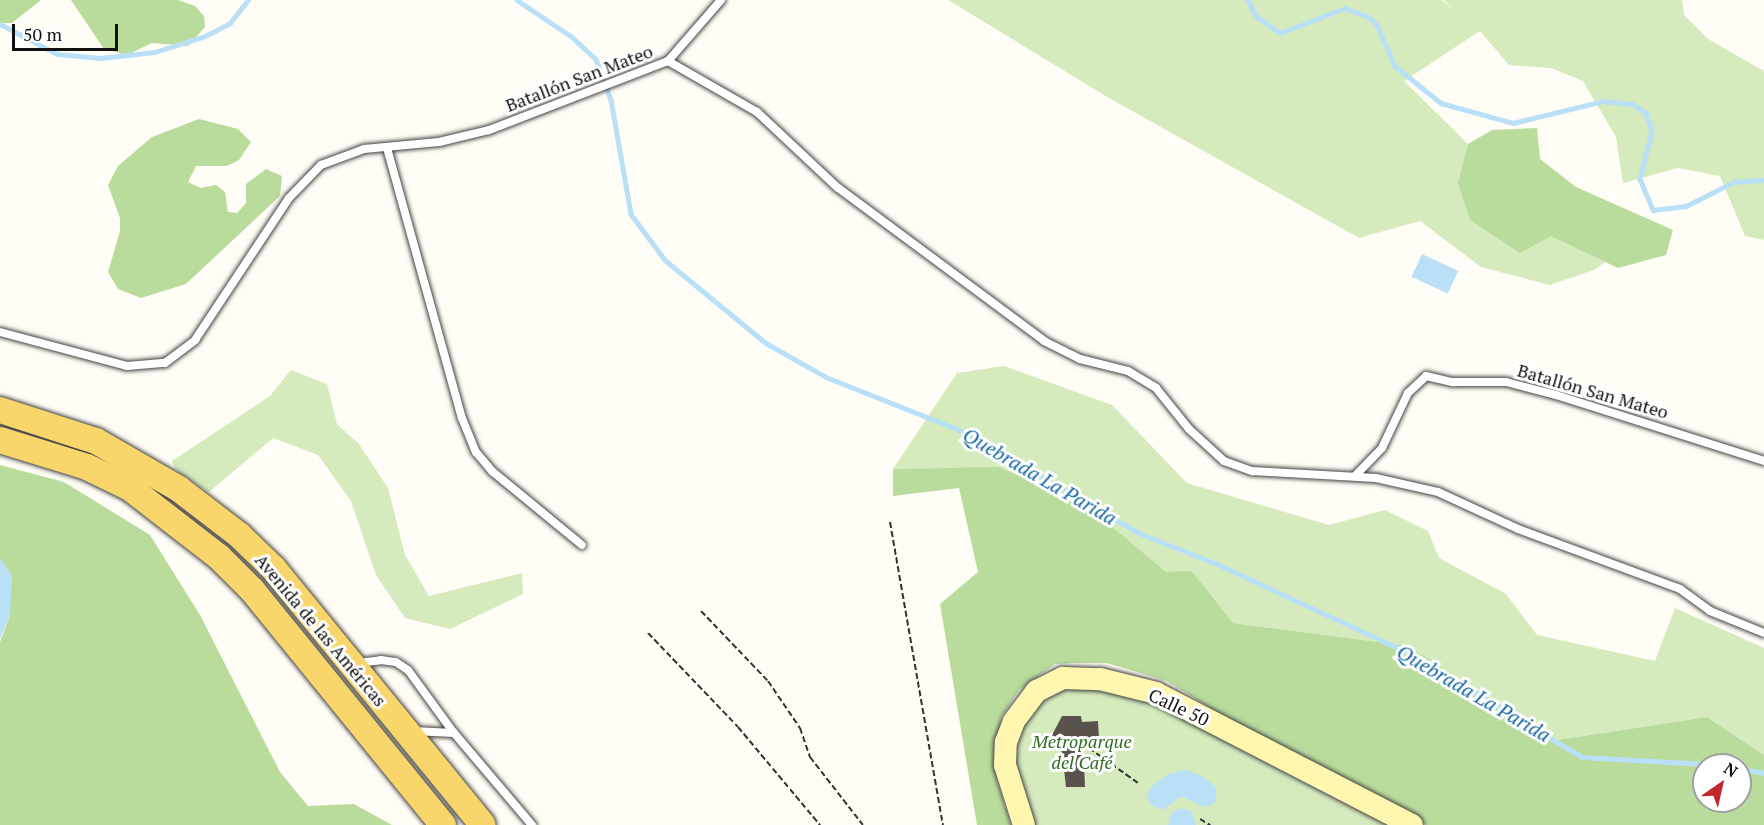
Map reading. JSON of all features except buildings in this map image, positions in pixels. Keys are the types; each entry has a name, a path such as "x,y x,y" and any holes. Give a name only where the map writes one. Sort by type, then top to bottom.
{"main road":[{"name":"Avenida de las Américas","path":"0,410 96,441 179,489 239,535 274,569 483,825"},
{"name":"Avenida de las Américas","path":"0,440 87,467 130,488 211,550 260,598 443,825"}],"street":[{"name":"Calle 50","path":"1024,825 1005,765 1006,742 1014,722 1037,690 1063,678 1100,679 1156,693 1412,825"}],"lane":[{"path":"668,62 721,0"},
{"name":"Batallón San Mateo","path":"0,332 127,366 165,363 195,340 285,205 310,176 342,155 489,130 668,62 757,112 837,187 1044,341 1080,359 1128,371 1156,388 1189,429 1224,462 1252,471 1355,476 1397,481 1438,492 1518,529 1680,590 1710,611 1764,633"},
{"path":"387,148 462,418 476,452 493,472 582,545"},
{"name":"Batallón San Mateo","path":"1355,476 1382,448 1408,393 1426,376 1454,382 1506,382 1556,394 1764,460"},
{"path":"352,664 381,660 408,670 454,733 532,825"},
{"path":"405,731 454,733"}],"path":[{"path":"890,522 943,825"},
{"path":"701,611 768,681 800,728 810,757 863,825"},
{"path":"648,633 738,726 820,825"},
{"path":"1089,748 1138,783"},
{"path":"1200,819 1210,825"}],"green space":[{"path":"0,0 41,0 12,23 0,23"},
{"path":"71,0 178,0 195,6 204,16 205,27 188,46 152,43 127,55 104,49"},
{"path":"948,0 1442,0 1454,10 1444,0 1682,0 1684,15 1708,39 1764,71 1764,240 1745,236 1720,176 1678,168 1623,183 1616,137 1583,81 1551,68 1509,65 1480,31 1404,81 1468,144 1459,183 1605,262 1594,270 1550,285 1481,267 1420,221 1359,238 1109,98"},
{"path":"199,119 238,129 251,142 239,160 227,166 196,166 188,182 201,188 216,185 225,192 228,212 237,213 246,203 246,184 266,169 282,176 280,196 186,284 141,298 118,289 108,272 120,231 120,218 108,185 118,166 152,137"},
{"path":"1537,128 1540,159 1576,187 1673,230 1666,255 1618,268 1551,236 1520,253 1470,220 1458,183 1468,144 1492,130"},
{"path":"1004,366 1112,405 1187,483 1329,525 1385,510 1428,531 1439,558 1506,594 1537,635 1655,661 1675,608 1764,648 1764,755 1707,717 1557,740 1408,646 1233,623 1192,571 1166,573 1092,510 999,468 893,469 957,373"},
{"path":"291,370 327,384 337,424 359,444 388,488 405,555 429,596 522,573 523,594 450,629 405,618 376,575 351,501 318,455 273,438 209,492 175,469 172,461 270,396"},
{"path":"0,465 64,482 150,535 200,615 280,772 308,806 354,804 392,825 0,825 0,642 10,615 0,575"},
{"path":"999,467 1092,510 1166,572 1192,571 1233,623 1408,646 1557,740 1707,717 1764,755 1764,825 1426,825 1262,740 1167,681 1107,663 1075,663 1055,664 1042,673 1019,690 1001,717 997,780 1011,825 977,825 940,604 978,572 959,488 893,496 893,469"},
{"name":"Metroparque del Café","path":"1100,679 1412,825 1024,825 1012,797 1014,721 1037,691"}],"water":[{"path":"1422,254 1458,271 1448,294 1411,277"},
{"path":"0,558 12,576 10,615 0,639"},
{"path":"1186,770 1202,776 1216,787 1216,803 1204,807 1181,796 1163,810 1150,805 1147,793 1153,785 1168,774"},
{"path":"1181,808 1191,811 1196,825 1168,825 1171,813"}],"waterway":[{"name":"Quebrada La Parida","path":"0,24 57,54 100,58 155,52 205,36 230,23 248,0"},
{"name":"Quebrada La Parida","path":"517,0 572,37 596,59 611,100 631,214 665,260 766,343 826,377 955,428 1141,534 1215,563 1409,653 1582,757 1692,763"},
{"path":"1248,0 1256,16 1280,33 1345,8 1369,17 1377,25 1395,66 1441,103 1513,123 1603,101 1633,104 1646,113 1652,132 1640,179 1653,210 1686,206 1734,182 1764,180"},
{"name":"Quebrada La Parida","path":"1752,771 1764,773"}]}
